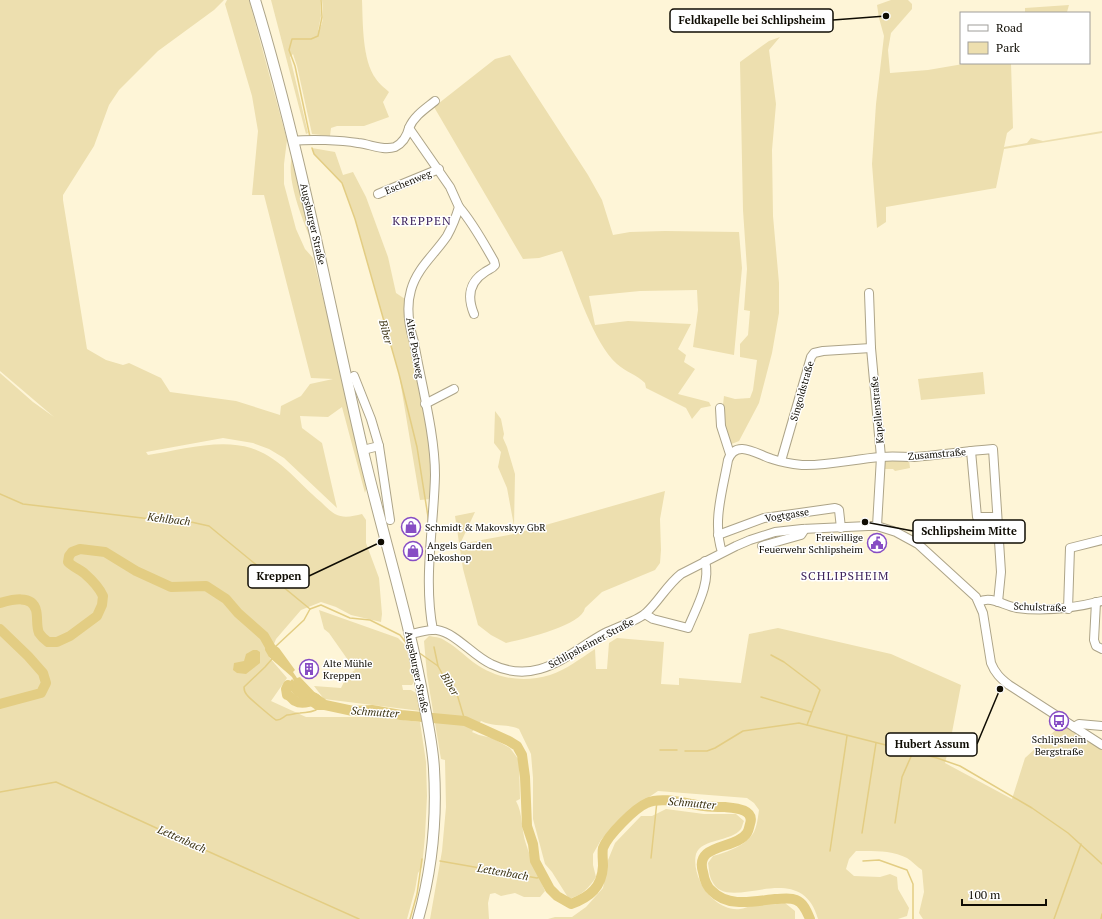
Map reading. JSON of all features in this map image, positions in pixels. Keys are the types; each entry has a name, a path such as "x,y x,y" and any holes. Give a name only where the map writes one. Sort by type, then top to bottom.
{"main road":[{"name":"Augsburger Straße","path":"255,0 266,34 317,240 363,450 417,663 425,705 434,768 435,798 431,860 424,899 418,919"}],"street":[{"path":"293,141 357,142 384,148 394,147 401,143 407,136 412,121 435,101"},
{"path":"409,128 439,169 450,187 459,207 468,217 494,260 495,264 493,268 485,272 473,284 470,293 470,304 474,314"},
{"name":"Eschenweg","path":"378,194 439,169"},
{"name":"Alter Postweg","path":"433,630 430,610 429,577 435,474 425,404 409,326 409,308 411,290 419,272 447,236 459,207"},
{"name":"Kapellenstraße","path":"869,293 871,348 881,457 877,526"},
{"name":"Singoldstraße","path":"781,461 811,358 814,353 823,351 871,348"},
{"path":"354,376 371,419 379,446 390,520"},
{"path":"425,404 454,389"},
{"path":"720,408 720,426 730,454 718,513 718,535 722,552"},
{"path":"363,450 379,446"},
{"name":"Zusamstraße","path":"730,454 740,449 748,449 770,459 801,465 826,464 881,457 916,456 993,449 997,517"},
{"path":"970,451 977,517 997,517 1001,572 998,602"},
{"name":"Vogtgasse","path":"718,535 764,518 835,508 838,508 839,510 841,528"},
{"name":"Schlipsheimer Straße","path":"410,636 437,630 448,634 491,664 506,669 526,671 543,668 557,663 605,633 645,614 674,580 722,552 764,535 780,532 805,529 877,526 896,532 918,544 973,594 979,602 983,613 991,663 999,677 1102,745"},
{"name":"Schlipsheimer Straße","path":"762,546 801,535 805,529"},
{"path":"1068,608 1070,548 1102,540"},
{"path":"645,614 652,619 688,628 704,587 707,573 705,561"},
{"name":"Schulstraße","path":"979,602 986,599 1016,608 1058,610 1099,602"},
{"path":"1099,602 1094,640 1096,646 1102,649"},
{"path":"1074,727 1079,724 1102,726"}],"green space":[{"path":"0,0 224,0 214,10 158,51 119,90 109,105 94,146 63,195 63,200 87,349 106,360 123,365 129,363 161,378 170,392 236,401 280,415 281,406 301,396 310,384 333,379 311,378 264,195 252,195 258,131 252,96 225,4 227,0 249,0 287,140 284,164 284,184 296,229 305,249 313,258 368,483 365,493 342,407 328,417 300,416 302,428 322,443 337,508 284,458 269,449 253,443 223,438 146,452 148,455 200,446 226,444 251,448 262,452 280,464 338,516 345,517 362,514 366,520 366,543 379,578 382,614 381,622 351,615 336,607 321,602 301,610 276,639 269,657 287,678 271,701 306,717 378,717 420,722 426,762 427,796 425,836 422,867 418,873 407,919 0,919 0,373 33,402 54,417 0,371"},
{"path":"271,0 320,0 321,16 318,31 323,20 322,0 362,0 364,41 368,62 377,81 389,92 383,102 389,117 364,126 337,126 331,128 330,136 312,134 293,54 290,57 308,133 306,134"},
{"path":"891,0 908,0 912,4 912,9 891,33 888,50 890,73 928,70 963,64 1011,64 1013,128 1007,133 1004,147 1027,143 1031,138 1043,141 1102,131 1102,133 1004,149 996,188 886,207 886,222 877,228 872,164 876,104 884,36 877,5"},
{"path":"1069,5 1067,12 1025,12 1025,8"},
{"path":"780,37 769,50 776,104 772,150 773,216 779,283 779,313 772,353 759,403 739,441 729,445 722,413 724,396 735,399 750,398 753,390 757,360 740,357 740,344 748,335 750,311 744,310 747,269 743,210 740,62 769,41"},
{"path":"510,55 588,175 602,200 613,235 630,232 665,231 739,232 742,268 734,355 693,347 698,310 697,290 640,291 589,296 595,325 628,321 691,324 678,349 686,355 684,362 695,369 678,394 709,402 711,406 701,408 692,419 686,408 646,388 645,383 620,367 608,354 600,342 585,312 562,251 539,258 523,259 434,107 495,59"},
{"path":"312,148 335,152 343,175 353,172 366,197 388,257 396,293 405,299 405,320 417,373 429,446 431,499 420,500 399,374 355,219 342,183 314,154"},
{"path":"292,156 316,252 302,218 294,191 291,178"},
{"path":"983,372 985,394 921,400 918,379"},
{"path":"495,411 501,419 504,434 503,438 515,474 514,526 507,488 498,467 501,452 494,443"},
{"path":"909,460 910,468 895,471 893,469 884,469 885,461"},
{"path":"665,491 660,519 660,563 655,570 602,592 585,608 581,615 563,626 551,631 506,643 491,635 478,625 463,569 455,516 475,512 460,544 514,534"},
{"path":"319,610 398,638 405,645 415,680 412,685 402,685 403,690 411,690 418,694 421,711 324,699 314,686 341,688 344,682 342,679 355,670 329,633 324,629"},
{"path":"778,628 891,654 961,685 945,763 1012,799 1025,758 1060,726 1067,727 1102,749 1102,919 923,919 919,913 924,892 922,870 909,859 901,855 888,852 856,851 849,859 846,869 854,876 880,877 890,874 897,877 898,889 909,908 907,916 898,919 818,919 809,900 796,891 781,888 733,893 720,890 712,881 708,863 713,856 741,845 751,837 754,832 759,810 754,803 747,798 658,791 627,812 601,840 593,854 593,865 596,877 585,891 569,899 552,872 545,864 533,819 533,778 531,754 519,729 481,721 472,732 492,738 510,748 519,760 520,799 516,801 520,811 526,844 545,891 540,897 524,897 515,893 501,896 495,893 490,894 488,903 489,919 430,919 442,851 446,807 445,760 441,759 427,675 424,641 429,636 442,639 482,668 500,676 520,679 530,679 556,673 573,664 595,649 596,669 607,669 609,643 617,638 664,642 661,684 679,685 679,678 741,683 749,634"},
{"path":"666,809 704,814 736,814 744,821 741,829 731,836 704,845 696,854 696,871 706,892 721,905 733,909 743,909 756,905 785,903 795,911 795,919 548,919 555,917 572,917 586,907 603,888 608,860 615,843 641,816 652,816"}],"shaded area":[{"path":"266,639 279,648 295,670 293,672 297,678 300,677 325,702 326,707 324,710 316,710 290,690 289,683 292,679 294,681 292,677 269,657 265,650"},
{"path":"253,650 260,652 260,663 246,674 237,673 233,670 234,663 244,661 246,654"}],"waterway":[{"name":"Biber","path":"310,137 295,66 289,50 292,39 311,39 318,36 322,17 321,0"},
{"name":"Biber","path":"312,148 314,154 342,183 355,219 399,374 417,447 429,523"},
{"name":"Kehlbach","path":"0,494 23,504 151,519 191,522 209,526 310,609 321,605 350,618 370,620 400,635 407,644"},
{"name":"Schmutter","path":"0,603 21,599 34,605 39,633 48,642 57,642 70,636 97,616 102,605 103,596 90,578 68,562 69,556 72,552 80,549 105,552 136,571 171,587 206,586 226,599 238,613 264,636 272,650"},
{"name":"Kehlbach","path":"275,647 304,620 310,609"},
{"name":"Schmutter","path":"0,629 43,673 46,683 41,693 0,704"},
{"name":"Biber","path":"434,647 438,666 445,679 451,683 457,694 465,721"},
{"name":"Kehlbach","path":"418,652 438,666"},
{"path":"771,655 784,662 820,690 807,725"},
{"path":"272,659 244,687 246,694 276,720 287,715 316,710"},
{"name":"Schmutter","path":"288,685 286,689 287,695 295,701 306,703 316,699 313,697"},
{"path":"761,697 811,712"},
{"name":"Schmutter","path":"315,698 325,705 353,711 372,710 401,715 465,721 517,746 522,755 525,777 527,826 533,844 535,861 550,889 557,896 571,904 584,898 594,890 602,873 603,848 616,829 636,810 647,803 667,800 707,806 734,808 747,812 751,819 747,833 742,838 710,851 705,856 702,863 703,874 707,885 718,896 734,902 750,902 786,898 794,899 803,905 810,919"},
{"path":"685,751 707,751 715,748 743,731 799,723 937,758 960,766 1032,808 1068,833 1102,864"},
{"path":"830,851 847,736"},
{"path":"862,833 876,743"},
{"path":"660,750 677,750"},
{"path":"895,823 902,777 913,752"},
{"name":"Lettenbach","path":"0,792 56,782 359,919"},
{"path":"651,858 657,801"},
{"path":"1054,919 1081,844"},
{"name":"Lettenbach","path":"410,919 417,894 422,859"},
{"path":"863,861 879,860 907,870 913,884 913,919"},
{"name":"Lettenbach","path":"440,861 537,878 542,876"},
{"path":"1101,919 1102,914"}],"place":[{"name":"Feldkapelle bei Schlipsheim","path":"886,16"},
{"name":"Schlipsheim Mitte","path":"865,522"},
{"name":"Schmidt & Makovskyy GbR","path":"411,527"},
{"name":"Kreppen","path":"381,542"},
{"name":"Freiwillige Feuerwehr Schlipsheim","path":"877,543"},
{"name":"Angels Garden Dekoshop","path":"413,551"},
{"name":"Alte Mühle Kreppen","path":"309,669"},
{"name":"Hubert Assum","path":"1000,689"},
{"name":"Schlipsheim Bergstraße","path":"1059,721"}],"district":[{"name":"KREPPEN","path":"422,220"},
{"name":"SCHLIPSHEIM","path":"845,575"}]}
